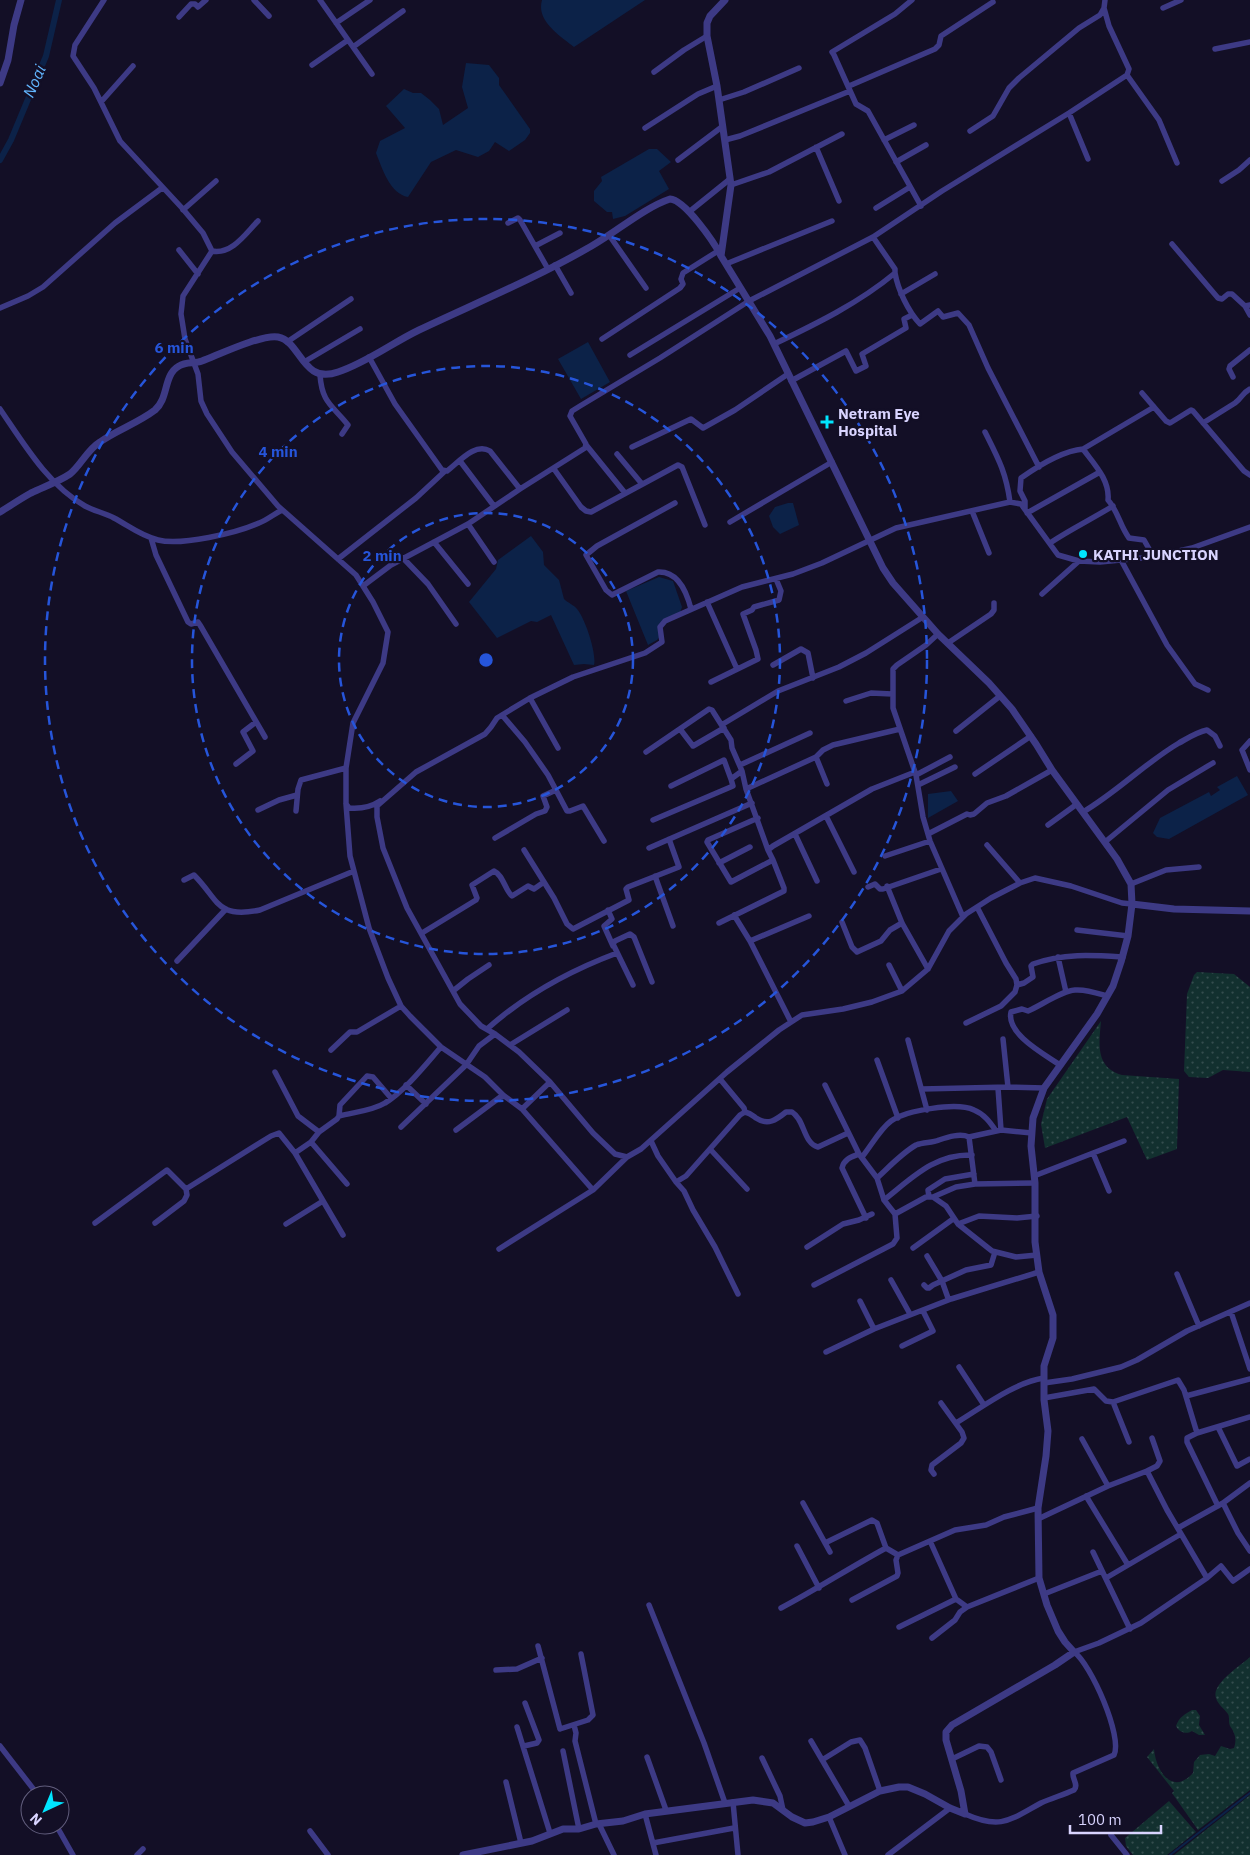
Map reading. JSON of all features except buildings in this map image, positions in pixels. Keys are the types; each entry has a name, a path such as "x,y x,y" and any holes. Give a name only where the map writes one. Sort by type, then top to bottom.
{"street":[{"path":"0,83 8,60 14,25 21,0"},
{"path":"104,0 75,45 73,56 94,88 120,141 203,233 212,251 219,253 228,250 258,221"},
{"path":"179,17 191,4 195,4 198,7 206,0"},
{"path":"320,0 372,74"},
{"path":"336,23 370,0"},
{"path":"720,254 730,182 717,86 707,36 707,23 710,16 725,0"},
{"path":"912,0 896,14 832,52 856,104 868,111 920,206"},
{"path":"625,494 587,446 570,416 572,411 749,301 873,237 1005,151 1069,113 1127,75 1129,69 1109,26 1104,8 1104,0"},
{"path":"1163,8 1181,0"},
{"path":"259,2 269,16"},
{"path":"725,140 740,136 935,49 939,45 941,36 993,2"},
{"path":"970,131 993,116 1014,82 1079,28 1100,15 1104,8"},
{"path":"353,47 403,11"},
{"path":"654,72 707,36"},
{"path":"312,65 348,40"},
{"path":"1215,49 1250,42"},
{"path":"101,102 133,66"},
{"path":"719,100 744,92 798,68"},
{"path":"1127,75 1158,120 1177,163"},
{"path":"645,128 691,98 717,86"},
{"path":"1069,113 1088,159"},
{"path":"884,140 914,125"},
{"path":"678,160 723,126"},
{"path":"689,212 730,182 769,172 842,134"},
{"path":"896,162 926,145"},
{"path":"816,147 840,201"},
{"path":"1222,181 1250,160"},
{"path":"183,210 216,181"},
{"path":"876,208 910,186"},
{"path":"0,308 28,296 43,287 115,222 162,188"},
{"path":"0,512 29,494 72,472 98,442 157,408 164,395 169,377 173,370 181,364 197,363 254,341 280,337 287,342 304,362 320,375 329,375 344,370 418,331 548,269 670,199 680,203 689,212 720,254 774,344 883,568 893,583 938,634 990,683 1031,736 1052,770 1105,842 1131,884 1132,904 1128,936 1113,986 1097,1014 1044,1088 1033,1118 1031,1146 1037,1216 1037,1256 1039,1272 1052,1315 1053,1338 1044,1366 1044,1398 1048,1431 1038,1508 1039,1578 1058,1632 1064,1642 1088,1668 1099,1690 1109,1717 1116,1747 1114,1755 1073,1773 1076,1782 1074,1790 1043,1802 1006,1821 985,1822 950,1808 908,1787 880,1791 814,1822 804,1823 773,1803 753,1800 688,1809 666,1810 644,1814 623,1821 597,1824 579,1829 563,1829 532,1841 466,1854"},
{"path":"508,223 518,218 520,220 548,269"},
{"path":"726,264 832,220"},
{"path":"535,246 560,233"},
{"path":"609,235 646,288"},
{"path":"873,237 895,269 901,294 912,315 920,324 938,311 943,318 958,313 969,325 992,376 1039,468"},
{"path":"1172,244 1218,298 1222,299 1228,294 1232,294 1247,306 1250,315"},
{"path":"179,250 198,274"},
{"path":"212,251 183,296 181,314 185,339 198,374 201,401 207,414 232,452 282,510 356,575 374,602 388,632 383,663 353,723 346,768 346,804 350,856 369,928 401,1006 441,1047 485,1077 503,1095 522,1109 593,1190"},
{"path":"602,339 680,288 683,284 681,279 683,273 720,254"},
{"path":"555,265 571,293"},
{"path":"774,344 830,317 871,291 895,272"},
{"path":"901,294 935,274"},
{"path":"630,355 740,288"},
{"path":"287,342 351,299"},
{"path":"632,447 691,419 702,428 790,378 846,350 856,371 866,366 862,354 906,328 904,319 912,315"},
{"path":"304,362 360,329"},
{"path":"1233,377 1229,370 1230,366 1250,350"},
{"path":"368,357 395,404 444,472"},
{"path":"320,375 324,397 348,425 342,434"},
{"path":"1203,423 1235,403 1242,394 1250,389"},
{"path":"1142,393 1166,421 1170,423 1191,410 1244,471 1250,475"},
{"path":"1026,511 1020,492 1021,478 1073,450 1083,449 1154,407"},
{"path":"0,409 29,452 55,482 85,506 113,518 139,534 160,541 189,541 260,523 282,510"},
{"path":"985,432 1002,466 1010,502"},
{"path":"363,586 391,564 468,524 587,446"},
{"path":"338,559 416,498 444,472 479,448 484,447 490,451 520,489"},
{"path":"1083,449 1100,472 1109,490 1108,500 1113,506 1123,530 1129,538 1144,540 1153,556"},
{"path":"617,454 642,484"},
{"path":"460,461 494,506"},
{"path":"730,522 832,462"},
{"path":"554,469 581,507 591,512 676,466 682,467 705,525"},
{"path":"1026,511 1100,472"},
{"path":"346,804 349,808 374,805 416,772 484,734 502,714 530,698 573,677 645,653 662,642 660,628 666,621 742,587 822,563 896,528 1010,502 1020,504 1058,555 1079,562 1153,556 1192,548 1250,527"},
{"path":"675,503 590,550 586,555 606,590 612,595 658,572 665,572 672,574 685,590 691,609"},
{"path":"1050,543 1113,506"},
{"path":"972,511 990,553"},
{"path":"468,524 494,562"},
{"path":"151,538 156,555 188,622 191,624 198,622 200,624 266,737"},
{"path":"434,542 468,584"},
{"path":"403,558 428,584 456,624"},
{"path":"1122,560 1167,644 1195,684 1208,690"},
{"path":"1042,594 1079,562"},
{"path":"711,682 758,659 743,614 754,607 779,600 781,591 776,578"},
{"path":"707,602 737,669"},
{"path":"948,643 991,614 994,610 994,603"},
{"path":"680,729 689,743 694,746 778,691 813,678 866,653 923,617"},
{"path":"938,634 893,669 893,708 916,774 923,818 930,841 963,917"},
{"path":"773,665 801,649 805,650 808,653 813,678"},
{"path":"846,702 871,693 892,694"},
{"path":"956,731 1000,696"},
{"path":"530,698 558,748"},
{"path":"646,752 709,709 712,710 724,726 731,740 746,789 784,891 719,923"},
{"path":"502,714 525,742 548,776 567,811 584,806 604,842"},
{"path":"236,764 253,751 243,732 256,722"},
{"path":"746,789 816,757 823,750 833,745 900,729"},
{"path":"1083,812 1099,803 1160,754 1197,732 1207,730 1211,732 1220,746"},
{"path":"731,779 741,768 810,733"},
{"path":"975,774 1031,736"},
{"path":"1250,741 1242,750 1250,770"},
{"path":"816,757 827,784"},
{"path":"768,850 872,789 916,774 950,757"},
{"path":"653,820 733,786 724,760 671,786"},
{"path":"1105,842 1168,790 1213,763"},
{"path":"918,785 955,767"},
{"path":"296,811 298,785 301,780 346,768"},
{"path":"928,834 966,814 974,814 987,803 1006,796 1052,770"},
{"path":"495,838 536,814 545,812 548,807 543,796 556,790"},
{"path":"258,810 279,800 297,795"},
{"path":"382,800 378,806 377,817 383,848 407,908 460,1004 481,1026 510,1046 550,1082 593,1133 615,1154 627,1158"},
{"path":"649,848 752,804"},
{"path":"1048,826 1077,804"},
{"path":"826,816 854,872"},
{"path":"758,818 707,842 731,882 772,860"},
{"path":"794,834 817,881"},
{"path":"524,850 570,928 574,929 629,900 627,888 679,867 669,839"},
{"path":"885,856 930,841"},
{"path":"987,845 1020,883"},
{"path":"719,863 750,848"},
{"path":"1131,884 1166,870 1199,867"},
{"path":"868,887 874,884 880,889 941,869"},
{"path":"184,880 194,875 213,900 226,910 248,913 260,910 354,870"},
{"path":"422,933 476,900 474,883 494,871 499,874 509,894 512,896 528,886 534,889 544,882"},
{"path":"655,876 673,926"},
{"path":"499,1249 593,1190 627,1158 641,1149 720,1079 791,1022 802,1015 843,1009 872,1002 902,991 928,970 950,931 963,917 1020,883 1035,878 1071,886 1122,903 1174,909 1250,912"},
{"path":"888,886 902,923 928,970"},
{"path":"966,1023 1001,1006 1009,1000 1015,992 1017,985 1016,979 977,907"},
{"path":"177,961 226,910"},
{"path":"608,910 612,919 604,926 633,985"},
{"path":"734,915 750,941 791,1022"},
{"path":"750,941 809,916"},
{"path":"842,922 852,947 857,952 881,941 890,930 902,923"},
{"path":"1077,930 1128,936"},
{"path":"613,946 615,941 630,934 633,936 652,982"},
{"path":"487,1029 505,1013 557,979 582,966 616,953"},
{"path":"1017,985 1030,980 1032,977 1031,966 1033,964 1058,957 1078,955 1122,958"},
{"path":"1058,957 1066,992"},
{"path":"452,991 489,965"},
{"path":"889,965 902,991"},
{"path":"1060,1065 1016,1031 1010,1015 1011,1012 1022,1009 1028,1012 1066,992 1074,990 1085,990 1107,996"},
{"path":"331,1050 350,1032 357,1032 401,1006"},
{"path":"510,1046 567,1010"},
{"path":"401,1127 466,1065 479,1046 495,1034"},
{"path":"1004,1039 1008,1087"},
{"path":"908,1040 927,1110"},
{"path":"295,1153 311,1142 319,1132 339,1116 376,1107 392,1098 441,1047"},
{"path":"877,1060 898,1118"},
{"path":"275,1072 298,1116 319,1132"},
{"path":"339,1116 340,1105 367,1076 373,1077 392,1098"},
{"path":"720,1079 744,1108 745,1112 763,1122 775,1120 786,1112 792,1112 800,1121 810,1142 818,1147 848,1133"},
{"path":"522,1109 550,1082"},
{"path":"406,1085 426,1104"},
{"path":"814,1285 893,1244 897,1238 895,1214 884,1200 877,1178 861,1156 824,1085"},
{"path":"998,1088 998,1130"},
{"path":"922,1089 1044,1088"},
{"path":"456,1130 503,1095"},
{"path":"866,1218 842,1168 843,1163 846,1159 861,1156 892,1120 927,1110 963,1106 981,1114 998,1130"},
{"path":"676,1182 686,1176 740,1115 745,1112"},
{"path":"877,1178 915,1146 954,1136 966,1135 969,1137 998,1130 1032,1133"},
{"path":"186,1189 275,1133 282,1135 295,1153 343,1235"},
{"path":"969,1137 975,1184"},
{"path":"651,1140 658,1156 684,1190 692,1210 715,1247 738,1294"},
{"path":"895,1214 956,1187 1035,1180 1124,1141"},
{"path":"311,1142 347,1184"},
{"path":"710,1149 747,1189"},
{"path":"1093,1153 1109,1191"},
{"path":"884,1200 932,1163 955,1155 972,1155"},
{"path":"94,1222 165,1170 169,1171 186,1189 187,1195 184,1201 155,1223"},
{"path":"974,1174 941,1180 928,1190 931,1197 946,1206 956,1221 995,1252 1016,1257 1037,1256"},
{"path":"286,1224 323,1201"},
{"path":"807,1247 835,1228 866,1218 872,1214"},
{"path":"914,1248 956,1221 979,1216 1017,1218 1037,1216"},
{"path":"924,1284 927,1288 930,1288 966,1270 991,1265 995,1252"},
{"path":"927,1256 950,1299"},
{"path":"826,1352 910,1314 923,1311 950,1299 1039,1272"},
{"path":"1177,1274 1199,1326"},
{"path":"891,1280 910,1314"},
{"path":"860,1301 874,1329"},
{"path":"956,1423 984,1405 1037,1379 1044,1381 1072,1378 1121,1367 1187,1331 1250,1302"},
{"path":"902,1346 933,1331 923,1311"},
{"path":"1231,1312 1247,1350 1250,1368"},
{"path":"959,1366 984,1405"},
{"path":"1186,1396 1250,1379"},
{"path":"1044,1398 1094,1389 1106,1401 1113,1402 1177,1380 1182,1384 1197,1433"},
{"path":"1113,1402 1129,1442"},
{"path":"934,1474 930,1468 932,1465 964,1440 964,1436 956,1423 941,1403"},
{"path":"1250,1417 1188,1436 1187,1442 1220,1505 1250,1550"},
{"path":"1218,1427 1237,1466 1250,1459"},
{"path":"1038,1519 1108,1486 1157,1466 1160,1461 1152,1438"},
{"path":"1082,1439 1108,1486"},
{"path":"1147,1471 1207,1578"},
{"path":"1178,1528 1220,1505 1250,1483"},
{"path":"1086,1496 1128,1565"},
{"path":"803,1503 830,1552"},
{"path":"852,1600 896,1576 898,1573 896,1560 898,1555 955,1530 986,1525 1004,1517 1038,1508"},
{"path":"825,1543 872,1520 877,1523 886,1548 898,1555"},
{"path":"1106,1578 1181,1534"},
{"path":"930,1541 956,1599 967,1606"},
{"path":"797,1546 819,1588"},
{"path":"781,1608 886,1548"},
{"path":"1093,1552 1130,1629"},
{"path":"965,1814 962,1791 945,1736 952,1725 1074,1652 1130,1629 1207,1578 1221,1566 1233,1581 1250,1569"},
{"path":"1044,1594 1102,1571"},
{"path":"932,1638 954,1620 967,1606 1039,1578"},
{"path":"899,1627 956,1599"},
{"path":"649,1606 704,1743 725,1803"},
{"path":"538,1646 560,1729 588,1720 592,1715 581,1654"},
{"path":"496,1670 517,1669 542,1658"},
{"path":"524,1746 537,1743 539,1740 525,1703"},
{"path":"574,1725 576,1733 575,1742 597,1824 614,1855"},
{"path":"517,1727 550,1833"},
{"path":"822,1760 852,1742 860,1740 865,1748 880,1791"},
{"path":"811,1741 849,1806"},
{"path":"0,1746 30,1785"},
{"path":"952,1759 979,1746 987,1747 991,1752 1001,1780"},
{"path":"563,1751 579,1829"},
{"path":"647,1757 666,1810"},
{"path":"762,1758 780,1796 783,1810"},
{"path":"506,1782 521,1843"},
{"path":"733,1802 738,1855"},
{"path":"888,1855 950,1808"},
{"path":"644,1814 656,1855"},
{"path":"829,1816 845,1855"},
{"path":"653,1843 734,1828"},
{"path":"310,1831 328,1855"},
{"path":"62,1835 73,1855"},
{"path":"1111,1835 1127,1855"},
{"path":"138,1855 143,1849"}],"green space":[{"path":"1197,972 1234,974 1250,987 1250,1072 1223,1070 1208,1078 1189,1077 1184,1071 1187,994"},
{"path":"1101,1021 1101,1054 1107,1066 1113,1071 1122,1075 1179,1079 1177,1149 1147,1160 1127,1117 1045,1148 1041,1124 1047,1099"},
{"path":"1250,1657 1250,1790 1198,1830 1172,1793 1174,1791 1147,1757 1154,1749 1158,1765 1166,1778 1178,1782 1193,1773 1194,1762 1200,1755 1209,1754 1215,1756 1221,1746 1230,1749 1234,1748 1235,1736 1229,1724 1229,1715 1217,1700 1216,1693 1222,1681"},
{"path":"1196,1710 1200,1716 1199,1725 1205,1735 1199,1735 1192,1731 1183,1732 1176,1726 1185,1714"},
{"path":"1250,1795 1250,1855 1174,1855"},
{"path":"1169,1801 1196,1832 1167,1855 1133,1855 1126,1846 1125,1838"}],"water":[{"path":"542,0 645,0 574,47 550,27 542,15"},
{"path":"466,63 489,65 499,78 499,85 530,129 530,133 525,140 509,151 495,142 489,151 478,157 456,150 431,162 408,197 402,195 396,191 388,180 376,153 380,141 405,128 386,106 404,89 413,93 421,93 439,109 443,125 468,108 462,87"},
{"path":"649,149 657,149 671,162 659,171 669,189 625,216 613,219 612,212 607,212 594,201 594,191 602,181 601,177"},
{"path":"588,342 610,382 581,399 558,359"},
{"path":"793,503 799,525 780,534 773,527 769,516 775,507"},
{"path":"531,536 543,552 544,565 559,580 564,599 576,608 583,620 590,636 594,653 594,665 574,665 551,615 537,622 531,621 497,638 469,602 496,569 498,560"},
{"path":"659,577 673,581 682,607 679,616 662,626 662,634 657,640 648,645 626,591"},
{"path":"1237,776 1248,795 1169,839 1157,837 1153,833 1160,818 1209,792 1211,796 1220,790 1217,787"},
{"path":"951,791 958,801 928,818 928,794"}],"waterway":[{"name":"Noai","path":"0,160 11,140 46,56 59,0"},
{"path":"1170,1855 1250,1793"}],"place":[{"name":"Netram Eye Hospital","path":"827,422"},
{"name":"KATHI JUNCTION","path":"1083,554"}]}
